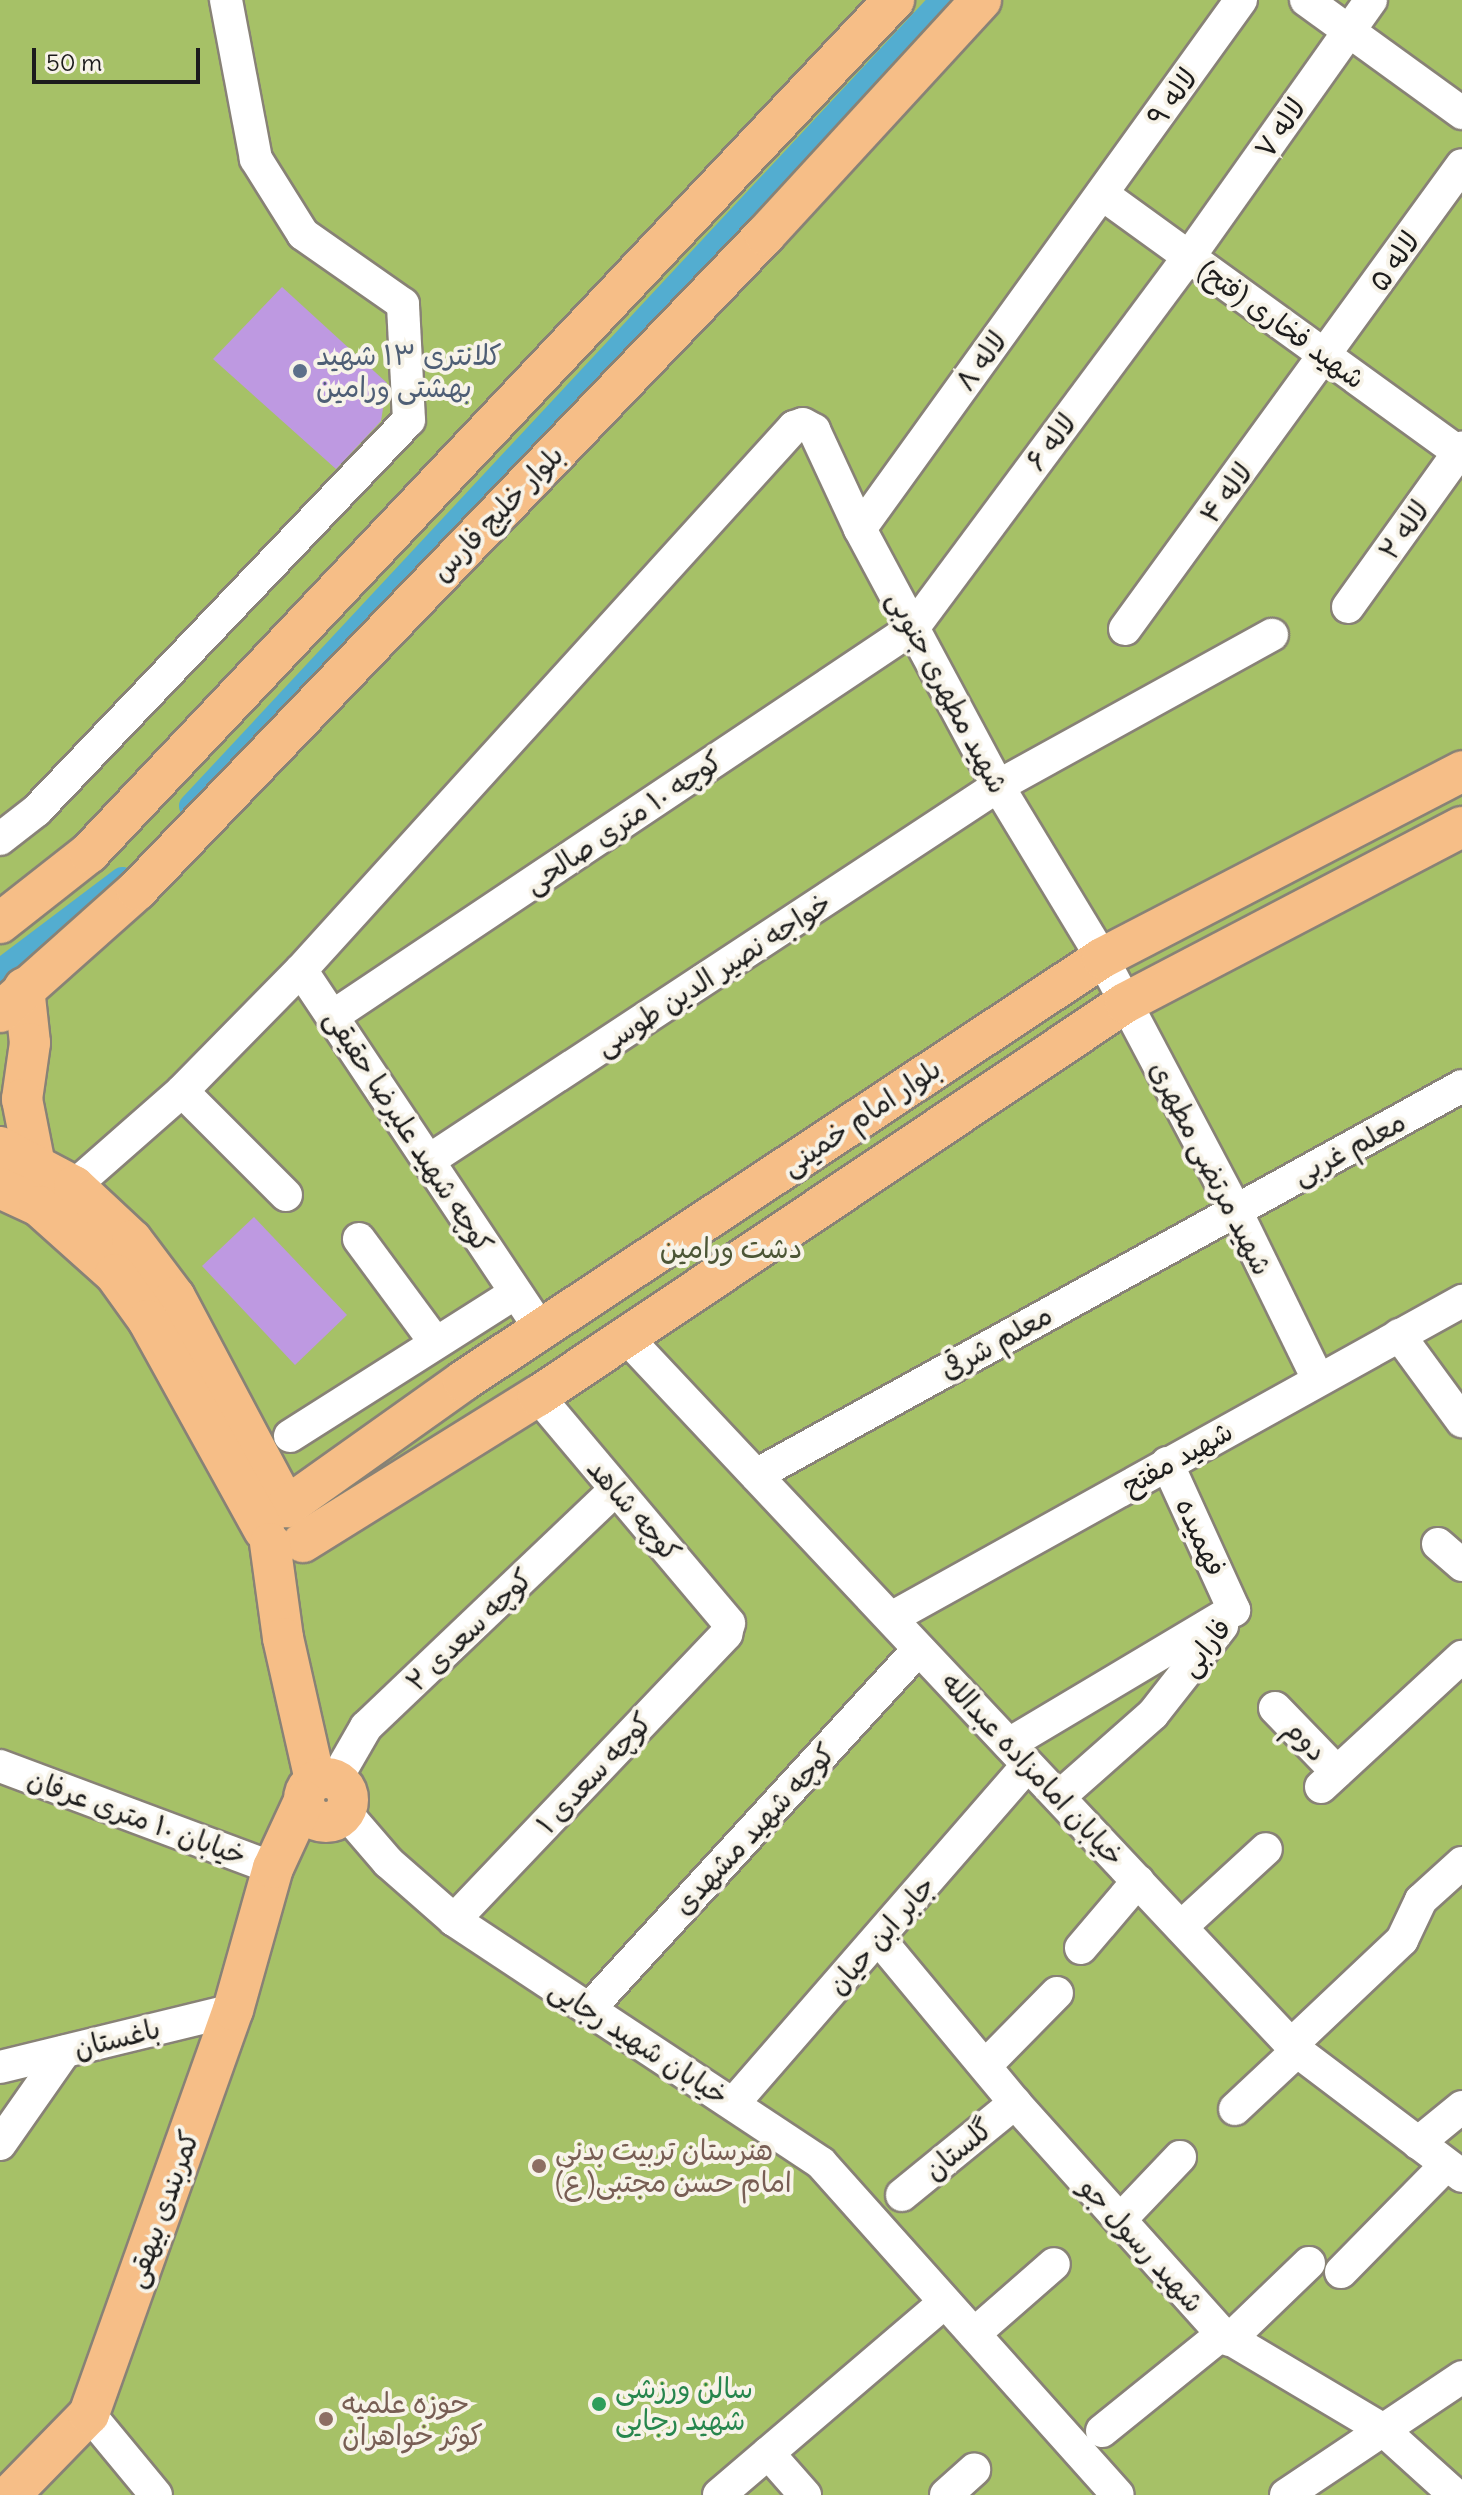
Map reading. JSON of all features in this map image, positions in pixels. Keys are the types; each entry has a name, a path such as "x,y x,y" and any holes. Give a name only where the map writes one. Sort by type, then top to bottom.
{"main road":[{"path":"0,923 89,853 894,0"},
{"name":"بلوار خلیج فارس","path":"12,1000 137,890 765,235 981,0"},
{"name":"بلوار امام خمینی","path":"283,1535 541,1330 1102,958 1462,771"},
{"name":"بلوار امام خمینی","path":"283,1535 538,1396 1125,1003 1462,827"},
{"path":"12,1000 30,1043 22,1099 35,1165"},
{"path":"0,1147 74,1186 132,1240 175,1297 283,1535"},
{"path":"0,1188 39,1206 115,1274 148,1320 283,1535"},
{"name":"خیابان شهید رجایی","path":"283,1535 283,1638 325,1799"},
{"name":"کمربندی بیهقی","path":"10,2495 89,2414 233,2010 270,1882 287,1878 325,1799"}],"street":[{"path":"0,839 36,811 409,420 403,304 303,234 256,159 226,0"},
{"name":"لاله ۹","path":"1102,194 1241,0"},
{"path":"1306,0 1462,113"},
{"name":"لاله ۷","path":"1189,257 1371,0"},
{"name":"لاله ۵","path":"1326,357 1462,165"},
{"name":"شهید فخاری (فتح)","path":"1102,194 1461,452"},
{"name":"لاله ۸","path":"860,529 1102,194"},
{"name":"لاله ۶","path":"913,628 1189,257"},
{"name":"لاله ۴","path":"1125,629 1326,357"},
{"name":"شهید مطهری جنوبی","path":"301,970 794,427 803,424 814,430 860,529 998,786 1102,958"},
{"name":"لاله ۲","path":"1348,607 1461,452"},
{"name":"کوچه ۱۰ متری صالحی","path":"333,1016 913,628"},
{"name":"خواجه نصیر الدین طوسی","path":"428,1161 998,786 1272,635"},
{"name":"شهید مرتضی مطهری","path":"1102,958 1235,1209 1318,1379"},
{"path":"74,1186 182,1091 301,970"},
{"name":"کوچه شهید علیرضا حقیقی","path":"301,970 541,1330"},
{"name":"معلم غربی","path":"1235,1209 1462,1086"},
{"path":"182,1091 286,1195"},
{"name":"معلم شرقی","path":"756,1475 1235,1209"},
{"path":"359,1239 435,1342"},
{"path":"290,1436 515,1293"},
{"name":"شهید مفتح","path":"893,1617 1462,1301"},
{"path":"1399,1335 1462,1421"},
{"name":"خیابان امامزاده عبدالله","path":"626,1337 893,1617 919,1649 1294,2048 1454,2170"},
{"name":"کوچه شاهد","path":"538,1396 729,1623"},
{"name":"فهمیده","path":"1167,1463 1234,1610"},
{"name":"کوچه سعدی ۲","path":"325,1799 366,1727 615,1490"},
{"path":"1438,1544 1462,1565"},
{"name":"فارابی","path":"1019,1754 1234,1610"},
{"name":"فارابی","path":"1059,1797 1153,1714 1234,1610"},
{"name":"کوچه سعدی ۱","path":"454,1920 726,1634 729,1623"},
{"name":"کوچه شهید مشهدی","path":"589,2009 919,1649"},
{"name":"دوم","path":"1275,1708 1329,1780 1462,1657"},
{"name":"جابر ابن حیان","path":"733,2104 879,1939 1019,1754"},
{"name":"خیابان ۱۰ متری عرفان","path":"0,1766 270,1882"},
{"name":"خیابان شهید رجایی","path":"325,1799 388,1862 454,1920 821,2163 1118,2495"},
{"path":"1181,1927 1266,1849"},
{"path":"1235,2109 1402,1940 1414,1912 1462,1863"},
{"path":"1081,1948 1138,1881"},
{"name":"شهید رسول جو","path":"879,1939 1015,2103 1225,2337 1382,2429 1455,2495"},
{"path":"986,2065 1057,1993"},
{"name":"باغستان","path":"0,2067 233,2010"},
{"path":"0,2144 65,2051"},
{"name":"گلستان","path":"902,2195 1015,2103"},
{"path":"1418,2143 1462,2107"},
{"path":"1120,2220 1180,2157"},
{"path":"1341,2272 1454,2170"},
{"path":"1102,2431 1225,2337 1309,2263"},
{"path":"974,2334 1054,2264"},
{"path":"719,2495 945,2302"},
{"path":"1286,2495 1462,2377"},
{"path":"89,2414 156,2495"},
{"path":"768,2453 805,2495"},
{"path":"946,2495 974,2470"}],"green space":[{"name":"دشت ورامین","path":"0,0 1462,0 1462,2495 0,2495"}],"building":[{"name":"کلانتری ۱۳ شهید بهشتی ورامین","path":"282,287 387,383 381,421 336,469 213,359"},
{"path":"254,1217 347,1315 295,1365 202,1266"}],"waterway":[{"path":"191,806 942,0"},
{"path":"0,971 122,879"}],"place":[{"name":"کلانتری ۱۳ شهید بهشتی ورامین","path":"300,371"},
{"name":"هنرستان تربیت بدنی امام حسن مجتبی( ع)","path":"539,2166"},
{"name":"سالن ورزشی شهید رجایی","path":"599,2404"},
{"name":"حوزه علمیه کوثر خواهران","path":"326,2419"}]}
